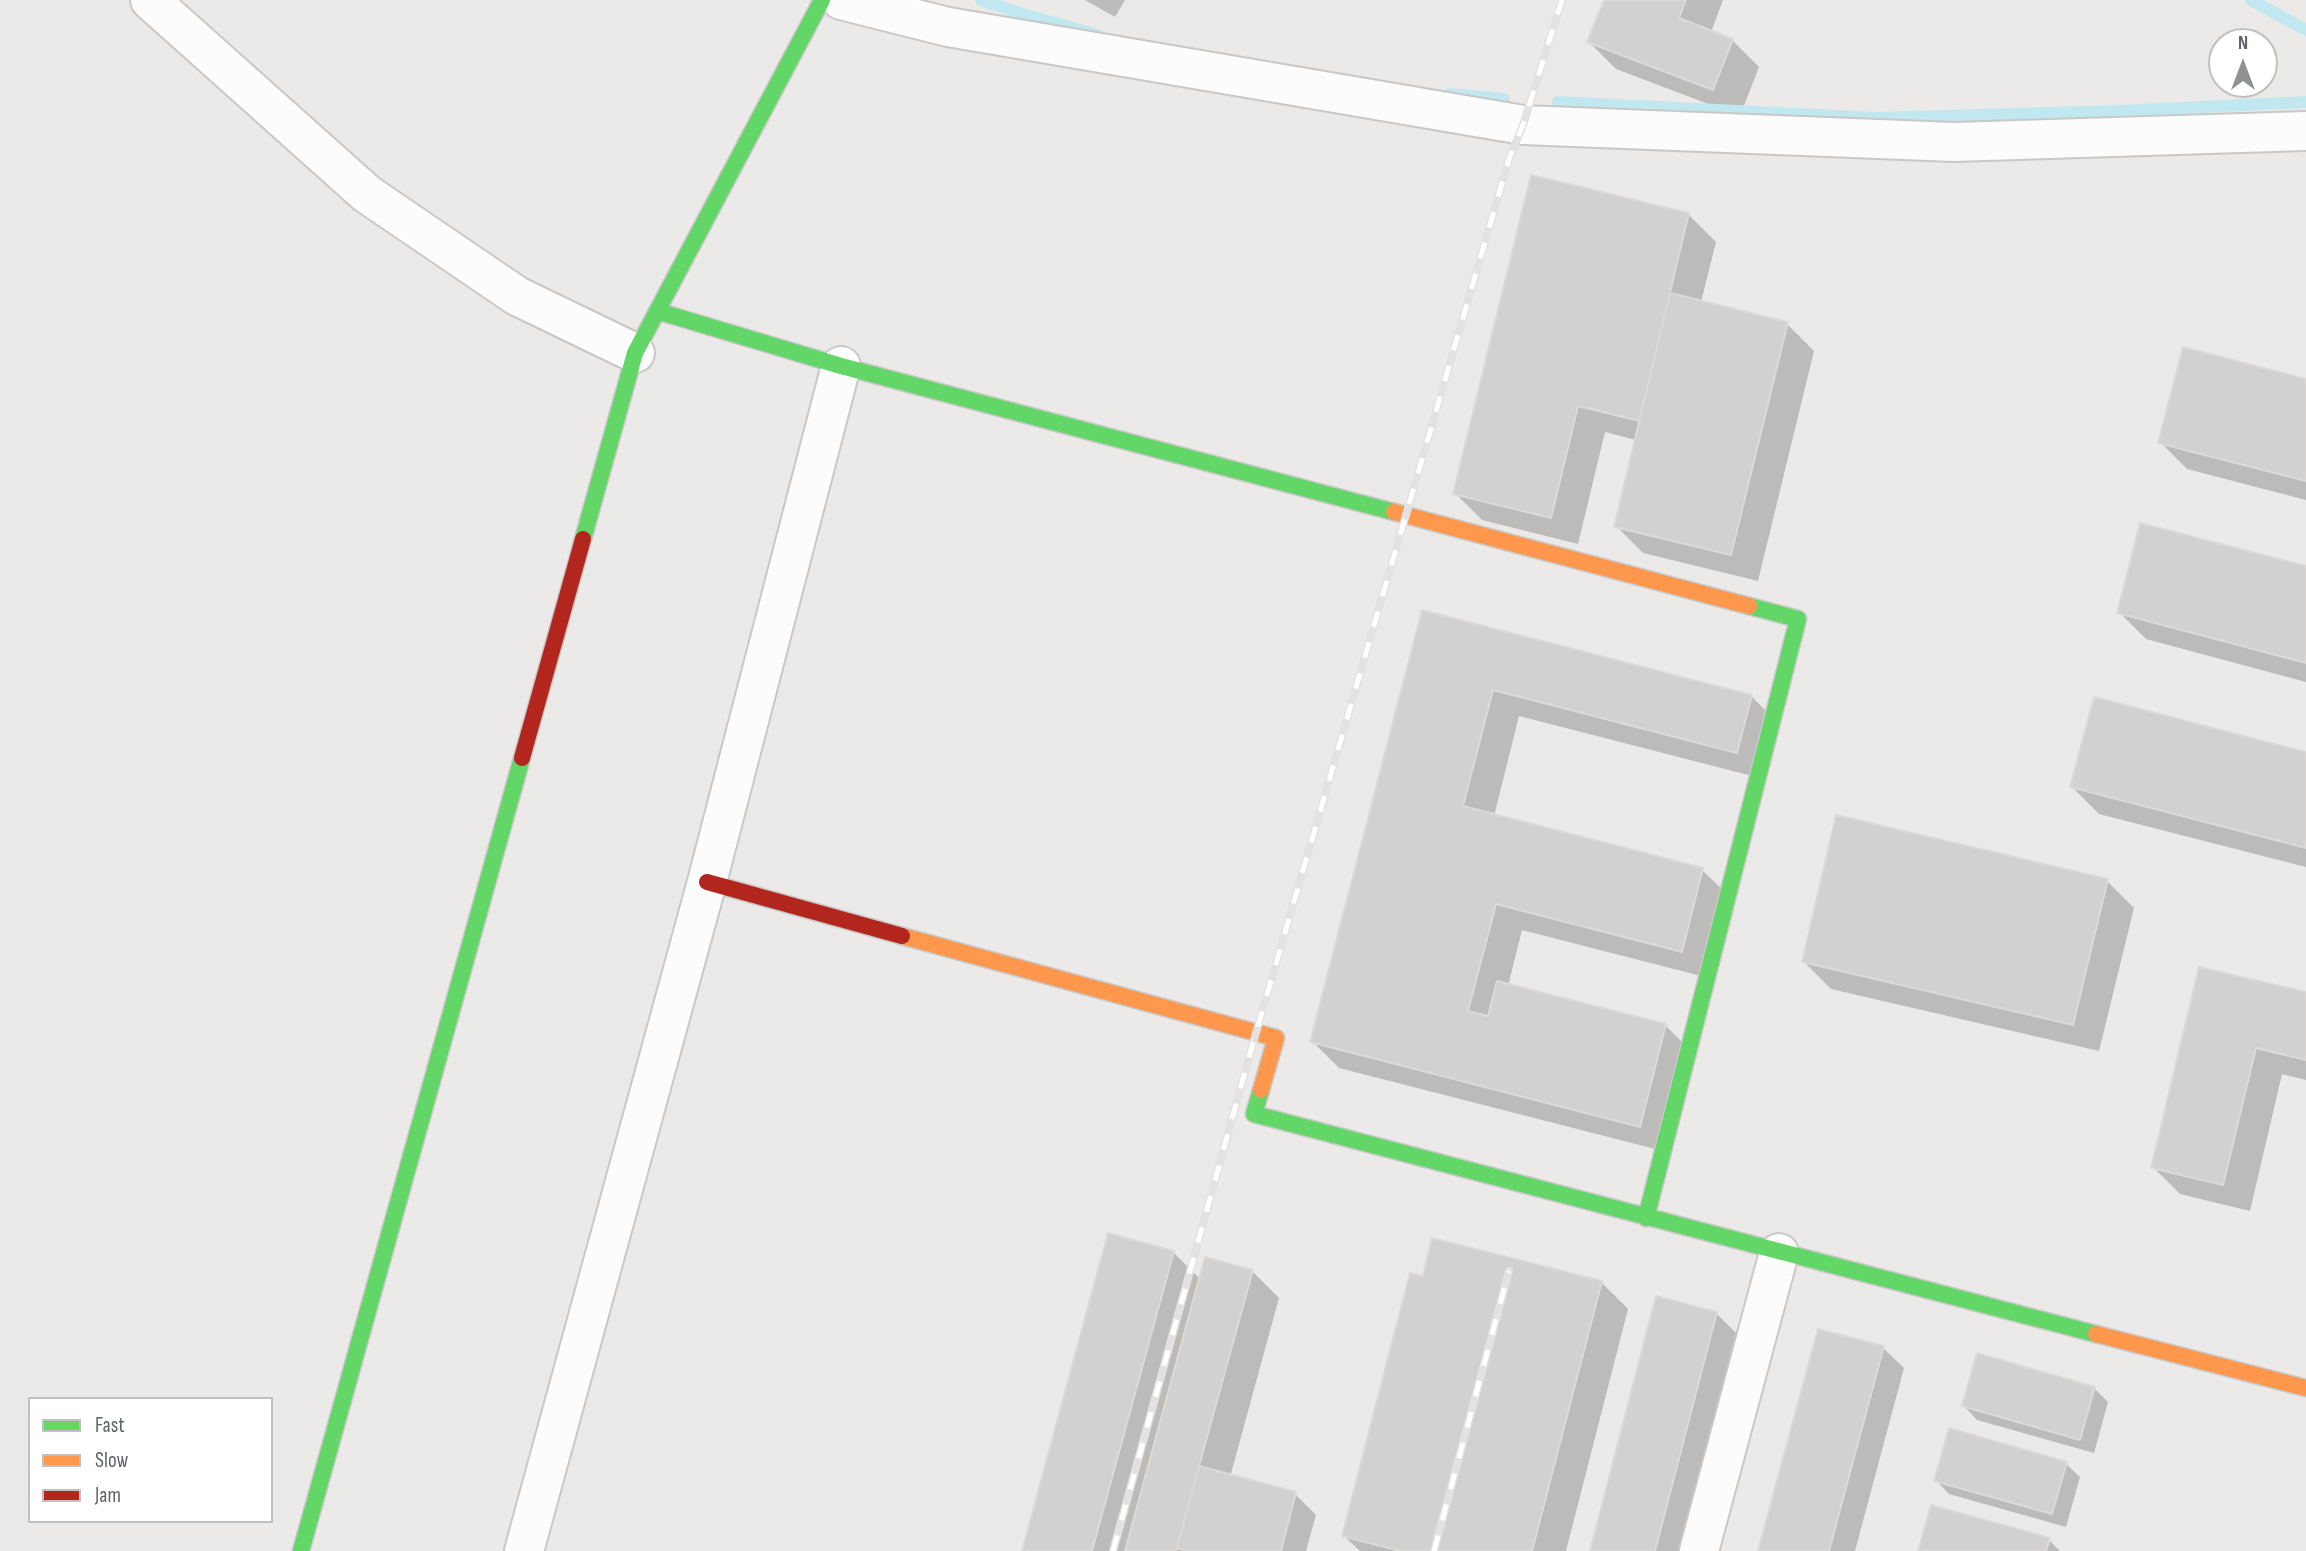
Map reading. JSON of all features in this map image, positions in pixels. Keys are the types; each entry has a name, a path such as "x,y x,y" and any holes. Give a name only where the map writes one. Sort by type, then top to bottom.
{"main road":[{"path":"301,1551 635,353 822,0"},
{"path":"657,311 841,366 1798,619 1646,1219"},
{"path":"708,882 1276,1038 1254,1114 1646,1219 2306,1388"}],"street":[{"path":"150,0 366,194 517,296 635,353"},
{"path":"841,0 948,27 1523,125 1954,142 2306,131"},
{"path":"524,1551 708,882 841,366"},
{"path":"1699,1551 1779,1253"}],"building":[{"path":"1604,0 1686,0 1679,18 1733,39 1713,90 1587,42"},
{"path":"1531,175 1689,213 1639,421 1578,406 1551,518 1453,494"},
{"path":"1670,293 1788,322 1731,555 1614,527"},
{"path":"2183,347 2306,379 2306,481 2158,443"},
{"path":"2140,523 2306,566 2306,663 2117,613"},
{"path":"1422,610 1752,695 1737,753 1493,690 1463,806 1703,868 1682,952 1496,904 1468,1011 1488,1016 1497,981 1666,1024 1640,1127 1310,1042"},
{"path":"2094,697 2306,752 2306,848 2070,787"},
{"path":"1836,815 2108,879 2073,1025 1802,962"},
{"path":"2199,967 2306,992 2306,1060 2256,1048 2223,1185 2151,1168"},
{"path":"1108,1233 1174,1251 1092,1551 1022,1551"},
{"path":"1432,1238 1602,1281 1532,1551 1400,1551 1342,1536 1410,1273 1423,1276"},
{"path":"1205,1257 1253,1270 1176,1551 1125,1551"},
{"path":"1656,1296 1717,1312 1655,1551 1590,1551"},
{"path":"1818,1329 1884,1346 1829,1551 1758,1551"},
{"path":"1977,1353 2095,1387 2080,1440 1962,1406"},
{"path":"1949,1428 2067,1462 2052,1514 1934,1481"},
{"path":"1199,1466 1296,1492 1281,1551 1187,1551 1177,1548"},
{"path":"1931,1505 2050,1538 2046,1551 1918,1551"}],"waterway":[{"path":"981,0 1098,35"},
{"path":"2251,0 2306,30"},
{"path":"1450,94 1504,99"},
{"path":"1558,102 1877,118 2306,102"}],"railway":[{"path":"1113,1551 1249,1057 1509,159 1523,125 1562,0"},
{"path":"1434,1551 1509,1271"}],"traffic: fast":[{"path":"583,539 635,353 822,0"},
{"path":"657,311 841,366 1394,512"},
{"path":"1646,1218 1798,619 1749,606"},
{"path":"301,1551 522,758"},
{"path":"1261,1090 1254,1114 2096,1334"}],"traffic: slow":[{"path":"1394,512 1749,606"},
{"path":"902,936 1276,1038 1261,1090"},
{"path":"2096,1334 2306,1388"}],"traffic: jam":[{"path":"522,758 583,539"},
{"path":"707,882 902,936"}]}
